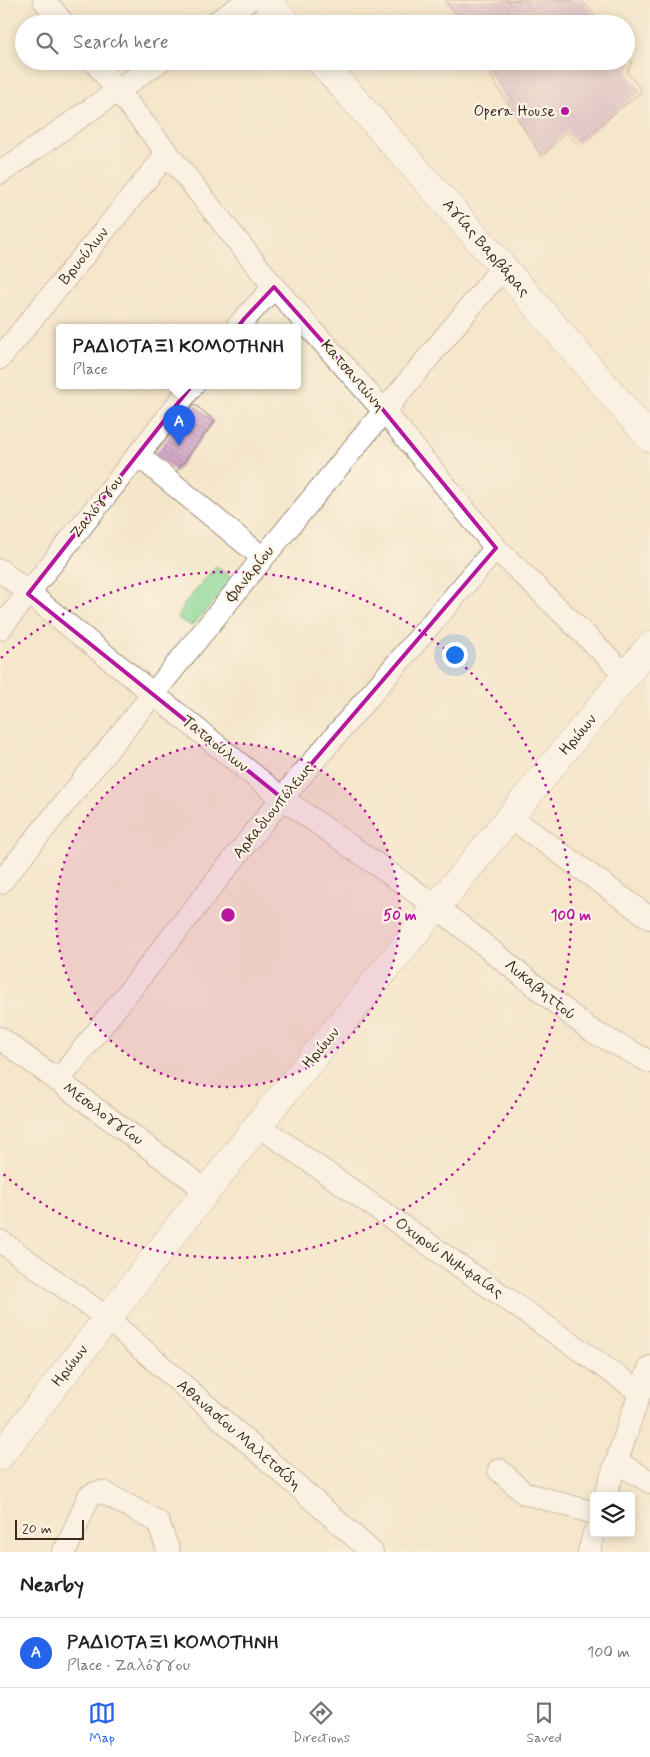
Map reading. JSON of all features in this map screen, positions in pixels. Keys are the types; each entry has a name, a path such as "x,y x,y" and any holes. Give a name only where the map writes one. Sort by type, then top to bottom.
{"main road":[{"path":"266,0 279,15"},
{"name":"Αγίας Βαρβάρας","path":"328,70 503,267 650,438"},
{"name":"Ηρώων","path":"0,1456 258,1125 650,646"}],"street":[{"path":"44,0 56,15"},
{"path":"227,15 249,0"},
{"name":"Κατσαντώνη","path":"101,70 274,287 384,411 496,548 627,676"},
{"path":"0,173 147,70"},
{"name":"Βρυούλων","path":"0,358 167,154"},
{"name":"Φαναρίου","path":"0,884 152,694 503,267"},
{"path":"240,324 274,287"},
{"name":"Ζαλόγγου","path":"0,629 189,389"},
{"path":"138,455 263,558"},
{"name":"Αρκαδιουπόλεως","path":"58,1081 282,798 496,548"},
{"name":"Ταταούλων","path":"0,570 282,798 437,908"},
{"path":"510,817 650,918"},
{"name":"Λυκαβηττού","path":"437,908 590,1030 650,1062"},
{"name":"Μεσολογγίου","path":"0,1038 206,1190"},
{"name":"Οχυρού Νυμφαίας","path":"258,1125 640,1392"},
{"name":"Αθανασίου Μαλετσίδη","path":"0,1242 107,1318 372,1552"},
{"path":"607,1492 650,1367"},
{"path":"617,1462 650,1482"},
{"path":"499,1470 524,1493 590,1512"},
{"path":"63,1552 69,1543 89,1496 95,1492 103,1492 158,1522 168,1552"},
{"path":"588,1552 593,1537"}],"highlighted area":[{"path":"274,287 384,411 496,548 282,798 28,594 244,319"}],"green space":[{"path":"216,566 235,580 191,626 178,618 185,603"}],"building":[{"path":"445,0 582,0 594,15 457,15"},
{"name":"Opera House","path":"487,70 628,70 627,72 642,91 577,144 566,131 542,157"},
{"path":"194,404 215,421 176,472 154,455"}],"place":[{"name":"Opera House","path":"565,111"},
{"name":"ΡΑΔΙΟΤΑΞΙ ΚΟΜΟΤΗΝΗ","path":"179,446"}]}
